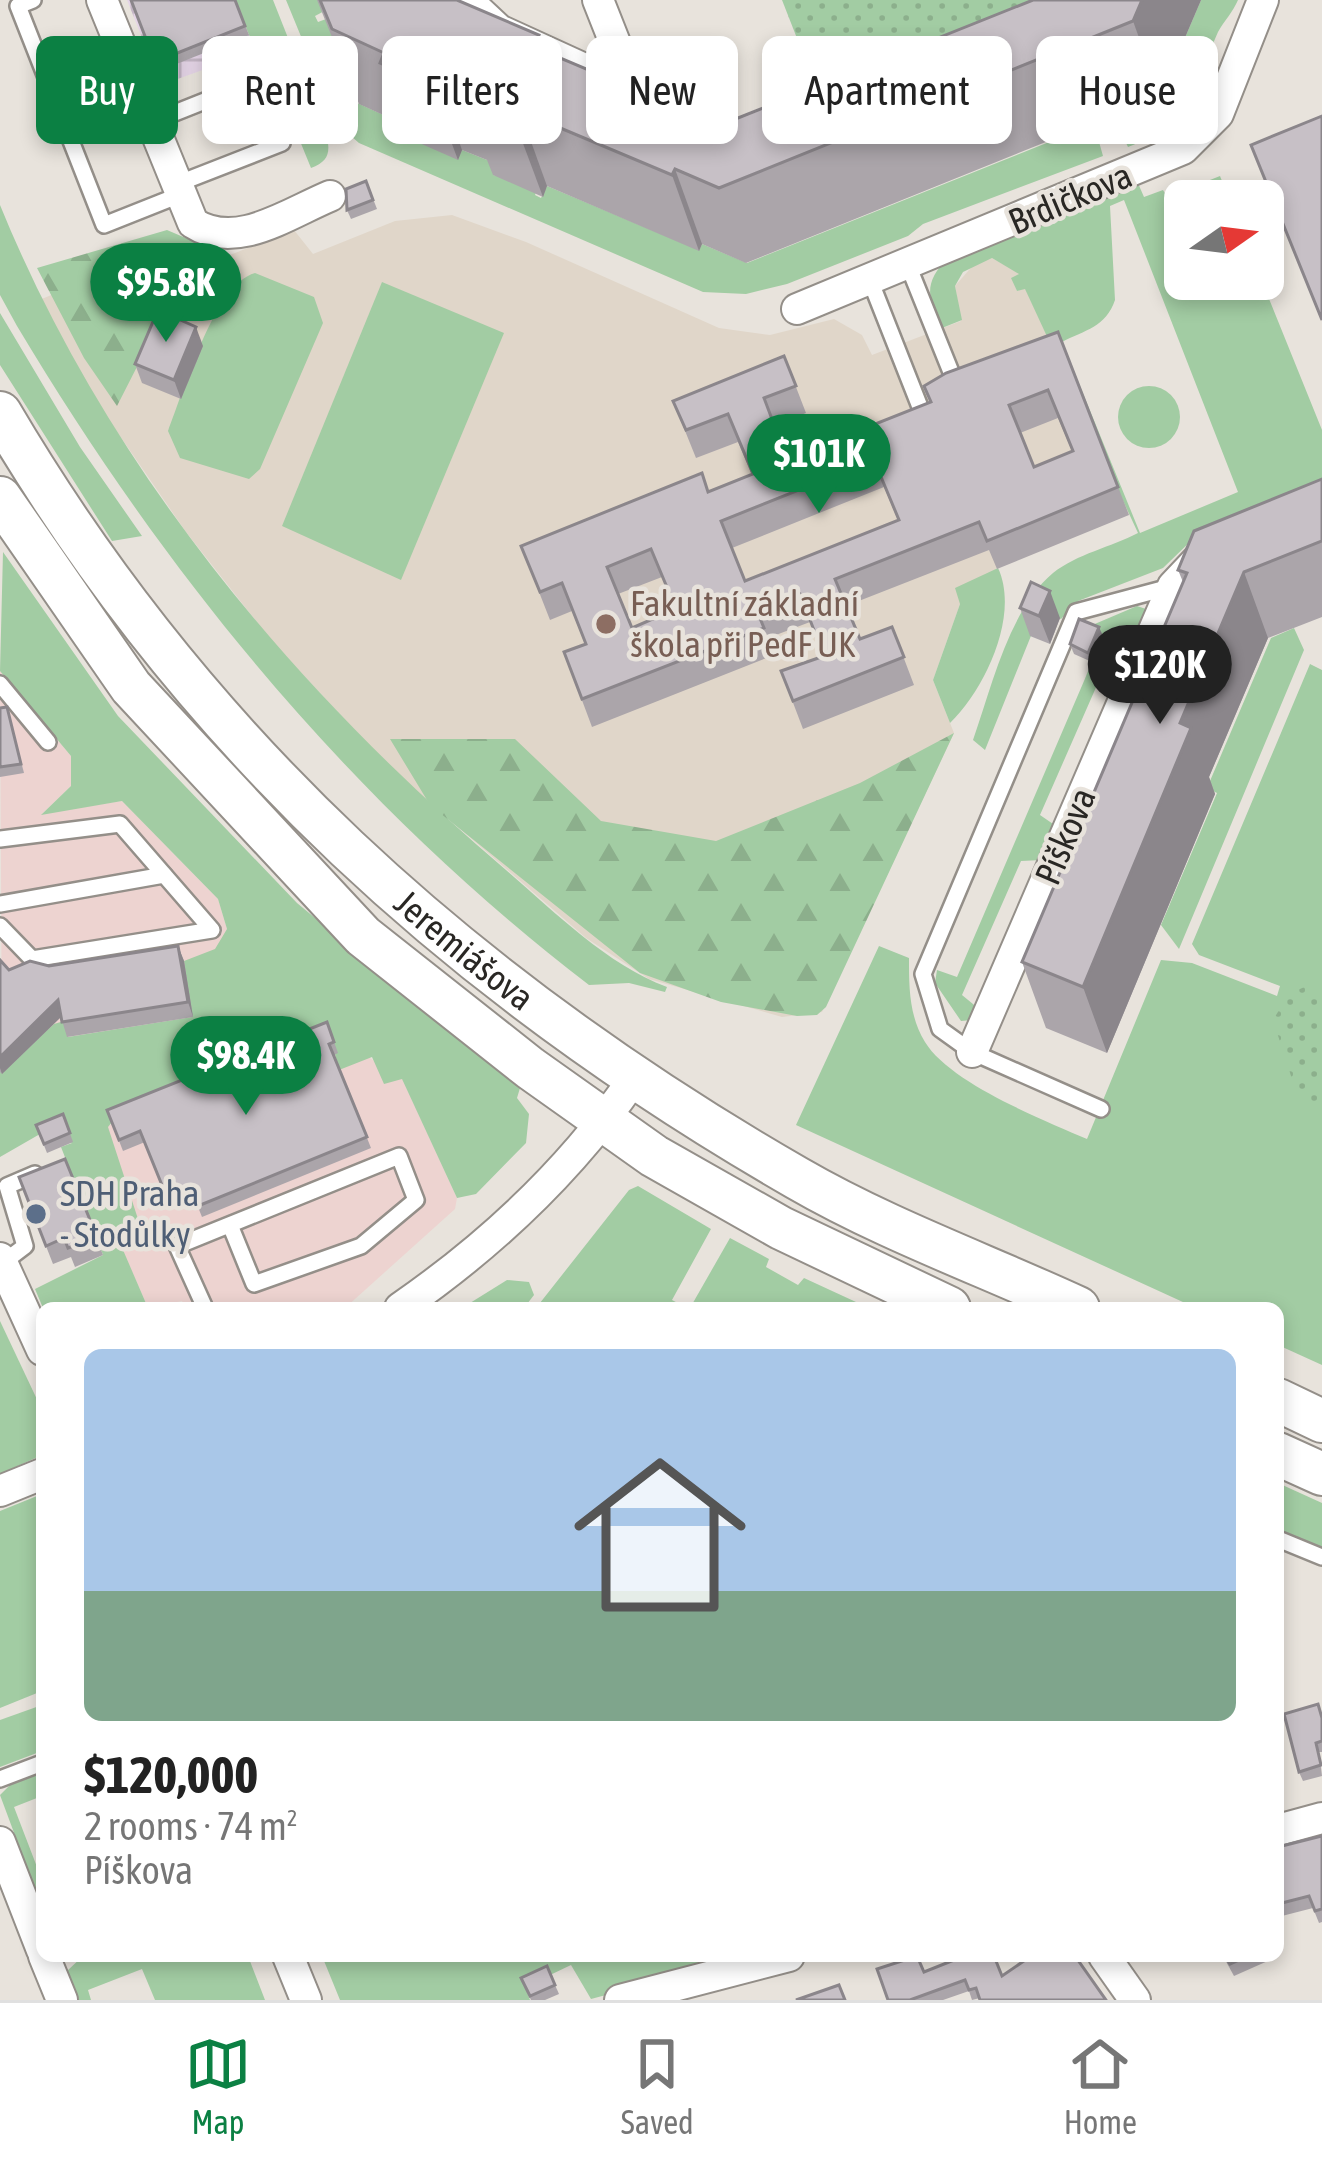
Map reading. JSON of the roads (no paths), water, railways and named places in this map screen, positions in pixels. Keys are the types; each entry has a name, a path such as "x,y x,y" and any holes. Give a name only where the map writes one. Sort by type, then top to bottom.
{"main road":[{"name":"Jeremiášova","path":"0,413 114,590 241,746 332,838 464,951 634,1078 801,1181 1065,1302"},
{"name":"Jeremiášova","path":"0,498 131,687 363,936 604,1122 782,1228 936,1302"},
{"path":"1284,1403 1322,1420"},
{"path":"1284,1457 1322,1474"}],"street":[{"path":"102,0 117,36"},
{"path":"466,0 499,30 644,96 598,0"},
{"name":"Brdičkova","path":"797,310 1183,149 1218,114 1263,0"},
{"path":"161,144 193,223 213,236 233,236 330,196"},
{"name":"Píškova","path":"972,1052 1173,586 1215,542 1233,532"},
{"path":"408,1302 490,1239 604,1122 634,1078"},
{"path":"1,1262 36,1337"},
{"path":"0,1491 36,1476"},
{"path":"1284,1828 1322,1818"},
{"path":"0,1842 36,1935"},
{"path":"47,1962 62,2000"},
{"path":"290,1962 306,2000"},
{"path":"620,2000 766,1962"},
{"path":"1108,1962 1135,2000"}],"lane":[{"path":"33,0 18,6 104,224 280,144"},
{"path":"908,265 953,376"},
{"path":"870,280 922,412"},
{"path":"1102,1109 972,1052 940,1029 923,974 1076,612 1173,586"},
{"path":"0,684 48,742"},
{"path":"0,839 120,824 212,930 32,959 0,926"},
{"path":"0,904 164,875"},
{"path":"202,1302 177,1246 399,1156 416,1200 361,1246 254,1284 230,1225"},
{"path":"1,1262 26,1246 7,1186 60,1163"},
{"path":"1284,1541 1322,1557"},
{"path":"0,1779 36,1765"}],"place":[{"name":"Fakultní základní škola při PedF UK","path":"606,624"},
{"name":"SDH Praha - Stodůlky","path":"36,1214"}]}
